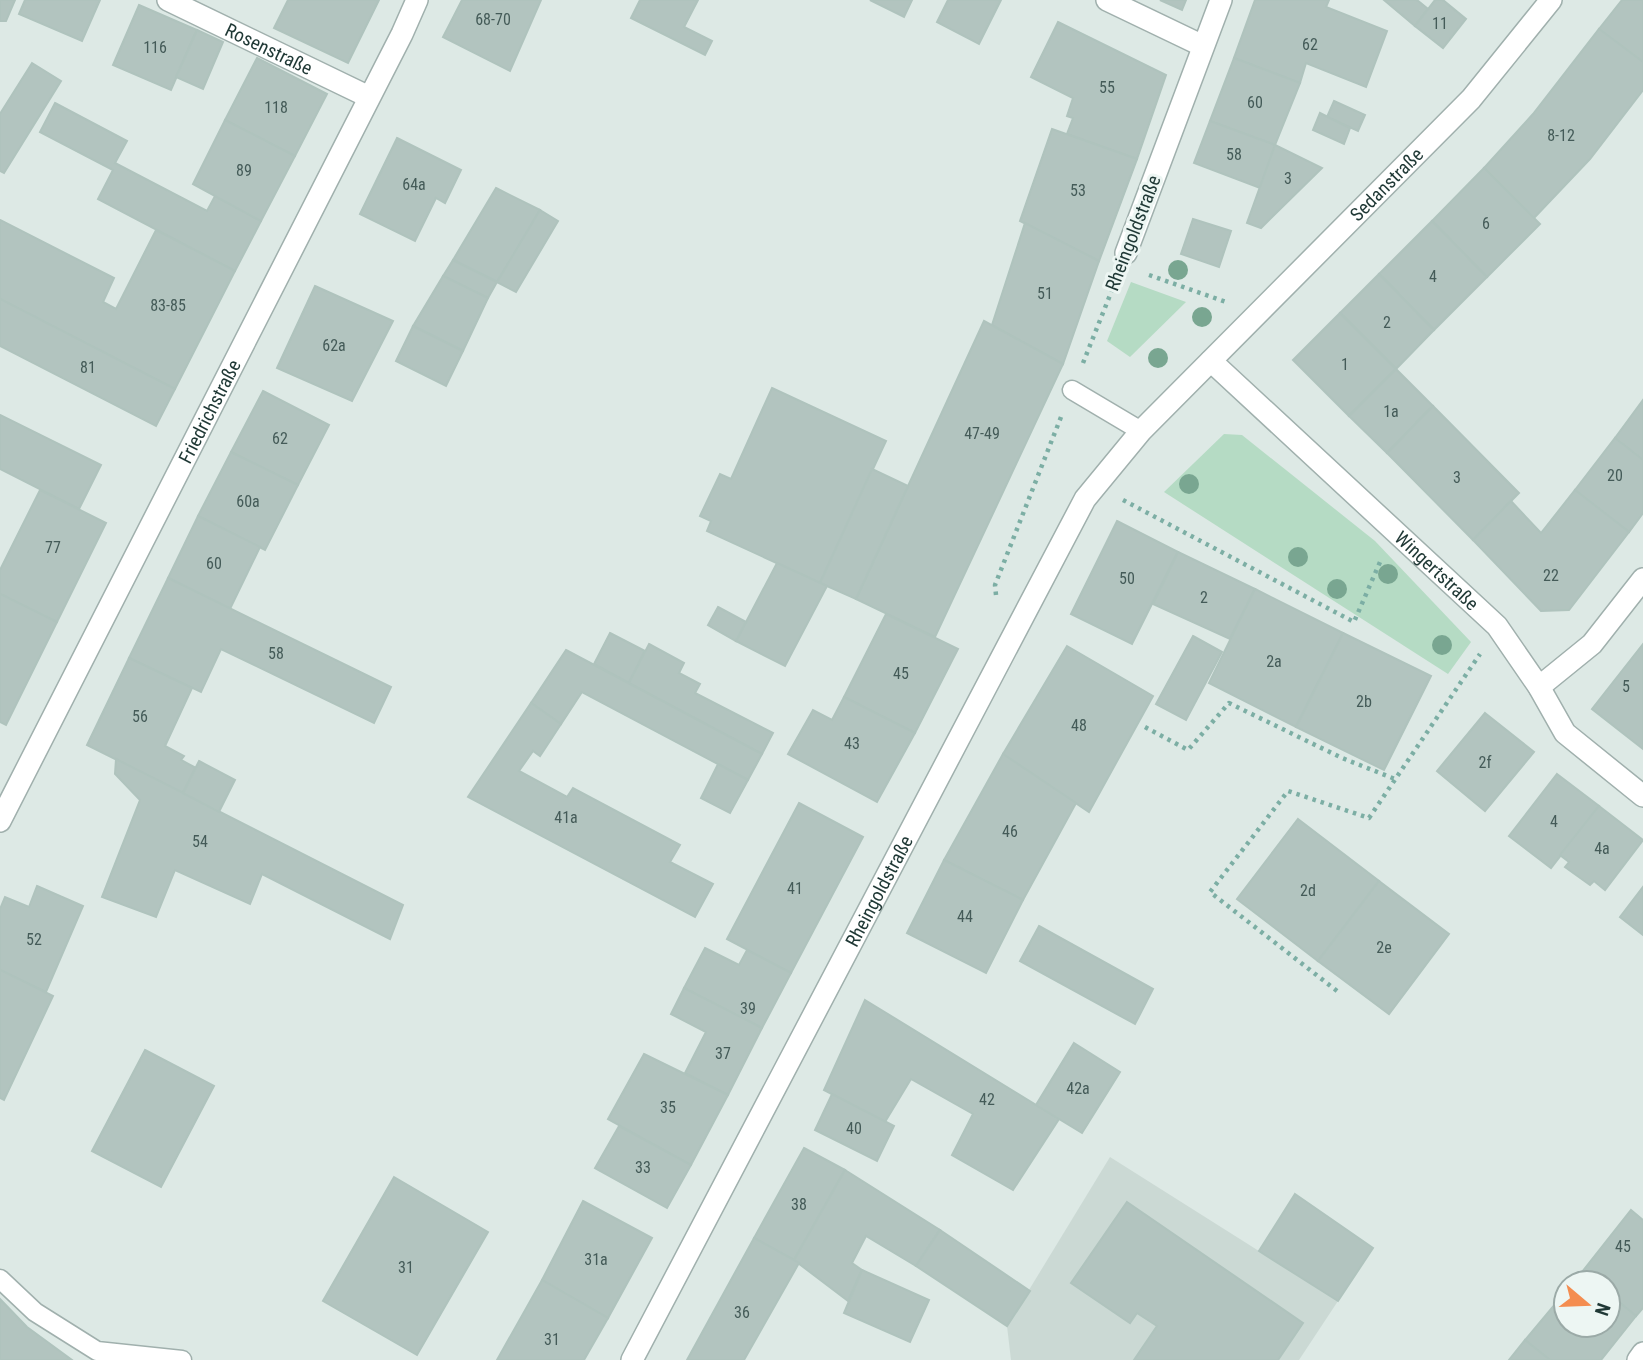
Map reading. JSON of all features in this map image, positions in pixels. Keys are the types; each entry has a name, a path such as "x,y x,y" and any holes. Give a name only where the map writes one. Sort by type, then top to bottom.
{"street":[{"name":"Rosenstraße","path":"168,0 369,97"},
{"name":"Friedrichstraße","path":"0,821 417,0"},
{"path":"1107,0 1203,47"},
{"name":"Rheingoldstraße","path":"1124,260 1221,0"},
{"name":"Sedanstraße","path":"1211,361 1471,99 1551,0"},
{"name":"Rheingoldstraße","path":"632,1360 1084,499 1140,431 1211,361"},
{"name":"Wingertstraße","path":"1211,361 1497,626 1539,687 1565,733 1643,796"},
{"path":"1539,687 1592,644 1643,579"},
{"path":"1638,1360 1643,1353"}],"lane":[{"path":"1072,390 1140,431"},
{"path":"0,1279 35,1312 97,1351 182,1360"}],"path":[{"path":"1124,260 1260,313"},
{"name":"Rheingoldstraße","path":"1005,648 995,585 1124,260"},
{"path":"1095,485 1354,622 1393,530"},
{"path":"1337,990 1210,892 1288,791 1369,818 1497,626"},
{"path":"1145,727 1188,750 1229,703 1342,758 1395,779"}],"shaded area":[{"path":"1110,1157 1338,1301 1299,1360 1011,1360 1007,1326"}],"green space":[{"path":"1131,282 1186,302 1130,357 1107,341"},
{"path":"1224,434 1242,435 1375,541 1471,642 1448,674 1164,492"}],"building":[{"path":"0,0 15,0 6,21 0,21"},
{"path":"25,0 100,0 82,41 19,14"},
{"path":"288,0 379,0 348,63 274,28"},
{"path":"462,0 541,0 510,71 443,37"},
{"path":"640,0 698,0 684,27 712,41 705,55 631,18"},
{"path":"870,0 912,0 904,17"},
{"path":"948,0 1001,0 979,44 937,22"},
{"path":"1160,0 1186,0 1182,10"},
{"path":"1255,0 1329,0 1326,7 1387,31 1366,87 1306,63 1300,83 1234,58"},
{"path":"1384,0 1417,0 1428,9 1415,26"},
{"path":"1435,0 1443,0 1466,19 1443,48 1415,26"},
{"path":"1622,0 1643,0 1643,62 1599,29"},
{"path":"139,5 197,30 171,90 113,65"},
{"path":"1058,22 1166,75 1137,159 1067,134 1073,118 1067,116 1073,98 1031,77"},
{"path":"1599,29 1643,62 1643,90 1590,159 1534,218 1484,168 1533,114"},
{"path":"197,30 223,42 203,89 176,77"},
{"path":"257,58 327,94 295,156 225,120"},
{"path":"1234,58 1300,83 1275,145 1210,121"},
{"path":"32,63 61,81 4,173 0,171 0,114"},
{"path":"1334,101 1365,115 1358,131 1327,117"},
{"path":"55,103 127,141 115,163 207,211 215,196 261,221 235,271 98,199 113,170 40,132"},
{"path":"1320,113 1350,128 1344,144 1313,130"},
{"path":"225,120 295,156 261,221 193,184"},
{"path":"1210,121 1275,145 1260,188 1194,163"},
{"path":"1052,129 1137,159 1099,261 1020,221"},
{"path":"397,138 461,170 445,203 436,198 415,241 360,214"},
{"path":"1275,145 1322,168 1261,228 1247,223"},
{"path":"1484,168 1540,224 1487,277 1432,221"},
{"path":"496,188 540,210 497,282 453,260"},
{"path":"540,210 558,221 516,292 497,282"},
{"path":"1193,219 1231,231 1219,267 1181,254"},
{"path":"0,220 114,278 103,302 116,309 156,230 235,271 175,389 0,299"},
{"path":"1432,221 1487,277 1434,330 1379,274"},
{"path":"1025,223 1099,261 1063,364 992,325"},
{"path":"453,260 497,282 488,298 443,276"},
{"path":"1379,274 1434,330 1396,369 1340,313"},
{"path":"443,276 488,298 463,351 413,326"},
{"path":"315,286 393,321 352,401 277,368"},
{"path":"0,299 175,389 156,426 0,346"},
{"path":"1340,313 1396,369 1349,416 1293,360"},
{"path":"984,321 1063,364 935,637 856,599"},
{"path":"413,326 463,351 446,386 396,361"},
{"path":"1396,369 1433,406 1387,453 1349,416"},
{"path":"772,388 886,441 820,583 707,531 711,521 700,516 720,474 731,479"},
{"path":"263,391 329,425 298,485 231,452"},
{"path":"1643,400 1643,460 1615,438"},
{"path":"1433,406 1519,493 1473,540 1387,453"},
{"path":"0,415 101,465 79,509 0,469"},
{"path":"1615,438 1643,460 1643,513 1629,532 1575,490"},
{"path":"231,452 298,485 265,550 198,516"},
{"path":"872,469 908,486 856,599 820,583"},
{"path":"40,490 106,523 57,622 0,594 0,570"},
{"path":"1575,490 1629,532 1569,610 1541,611 1473,540 1511,501 1541,533"},
{"path":"198,516 260,547 230,609 168,578"},
{"path":"1117,521 1178,552 1132,644 1071,614"},
{"path":"1178,552 1255,589 1230,639 1153,604"},
{"path":"777,563 827,586 785,666 736,641"},
{"path":"168,578 391,687 374,723 221,649 201,692 129,658"},
{"path":"1255,589 1343,633 1296,727 1209,683"},
{"path":"0,594 57,622 6,725 0,722"},
{"path":"718,607 746,622 736,641 708,625"},
{"path":"886,614 958,649 915,733 844,697"},
{"path":"610,633 645,651 629,683 594,664"},
{"path":"1343,633 1431,676 1384,770 1296,727"},
{"path":"1193,636 1222,652 1186,720 1156,704"},
{"path":"649,644 684,663 679,673 700,684 695,693 773,733 762,754 629,683"},
{"path":"1643,644 1643,749 1592,709"},
{"path":"1067,646 1153,696 1089,812 1003,754"},
{"path":"566,650 762,754 748,780 582,692 561,724 531,703"},
{"path":"129,658 192,688 165,746 184,756 181,760 196,768 183,793 87,745"},
{"path":"844,697 915,733 877,802 788,754 813,710 832,720"},
{"path":"531,703 561,724 540,756 533,751 519,771 567,797 573,788 680,845 670,862 713,884 695,917 468,797"},
{"path":"1485,713 1534,752 1485,811 1437,771"},
{"path":"1003,754 1076,803 1023,900 944,860"},
{"path":"116,759 403,905 390,939 262,874 250,904 175,870 156,917 102,897 140,800 115,774"},
{"path":"199,761 235,780 219,812 183,793"},
{"path":"718,764 748,780 730,813 701,798"},
{"path":"1557,774 1599,806 1551,868 1509,836"},
{"path":"799,803 863,837 791,973 727,939"},
{"path":"1599,806 1643,840 1605,890 1594,881 1590,885 1565,867 1569,862 1560,855"},
{"path":"1298,819 1379,881 1318,961 1237,899"},
{"path":"944,860 1023,900 986,973 907,933"},
{"path":"1379,881 1449,934 1389,1014 1318,961"},
{"path":"37,886 83,906 46,992 0,970 0,909 5,897 29,907"},
{"path":"1643,887 1643,935 1620,917"},
{"path":"1039,926 1153,989 1135,1024 1020,961"},
{"path":"705,948 739,965 747,950 791,973 762,1028 684,988"},
{"path":"0,970 53,996 4,1100 0,1098"},
{"path":"684,988 762,1028 728,1095 685,1073 706,1032 671,1014"},
{"path":"865,1000 1059,1119 1013,1190 952,1155 973,1114 911,1079 885,1122 824,1090"},
{"path":"1074,1043 1120,1072 1082,1133 1036,1105"},
{"path":"145,1050 214,1086 161,1187 92,1151"},
{"path":"644,1054 728,1095 691,1165 608,1119"},
{"path":"832,1094 894,1126 877,1161 815,1130"},
{"path":"619,1126 691,1165 667,1208 595,1168"},
{"path":"804,1148 845,1170 794,1260 754,1238"},
{"path":"845,1170 940,1230 916,1266 866,1236 852,1263 862,1270 848,1301 794,1260"},
{"path":"394,1177 488,1232 417,1355 323,1301"},
{"path":"1295,1194 1373,1248 1338,1301 1259,1251"},
{"path":"583,1201 652,1238 608,1318 542,1280"},
{"path":"1127,1202 1303,1323 1278,1360 1134,1360 1157,1326 1137,1313 1130,1323 1071,1283"},
{"path":"1631,1210 1643,1220 1643,1308 1636,1316 1622,1304 1622,1269 1584,1269"},
{"path":"940,1230 1030,1291 1007,1326 916,1266"},
{"path":"754,1238 799,1263 744,1360 687,1360"},
{"path":"862,1270 929,1300 910,1342 844,1313"},
{"path":"542,1280 608,1318 584,1360 497,1360"},
{"path":"0,1299 27,1327 72,1360 0,1360"},
{"path":"1622,1304 1636,1316 1622,1334"},
{"path":"1552,1308 1552,1339 1618,1339 1601,1360 1550,1360 1525,1340"},
{"path":"1525,1340 1550,1360 1509,1360"}]}
